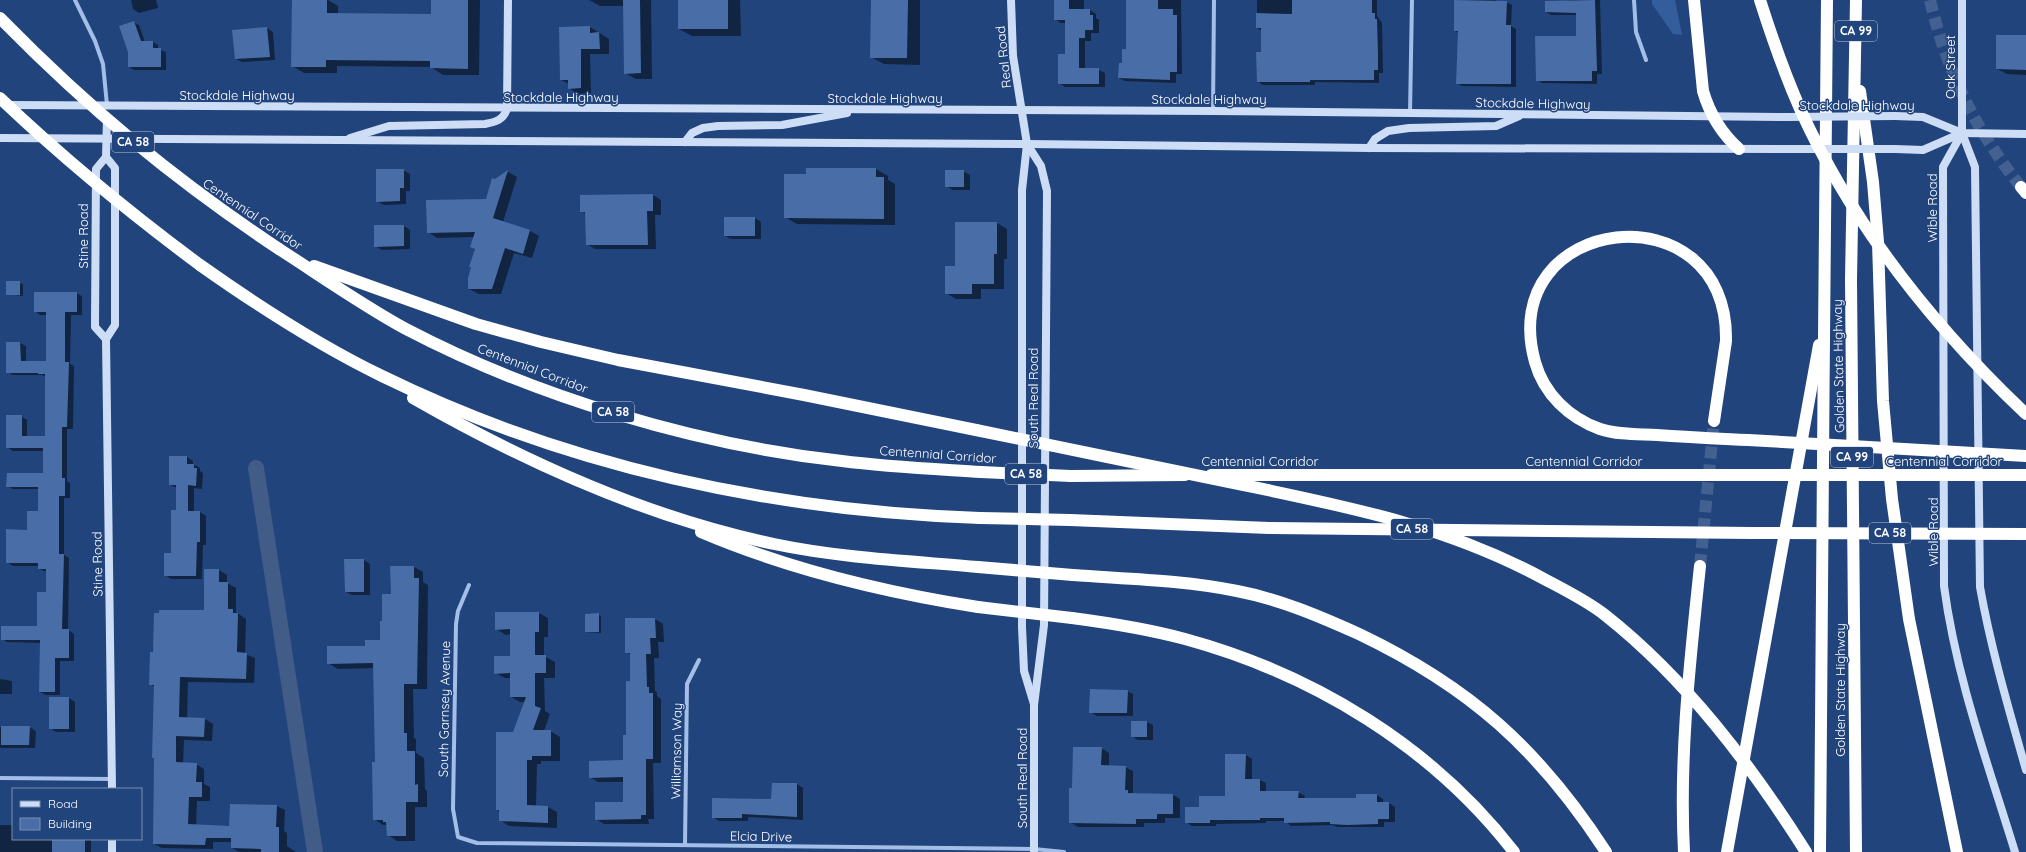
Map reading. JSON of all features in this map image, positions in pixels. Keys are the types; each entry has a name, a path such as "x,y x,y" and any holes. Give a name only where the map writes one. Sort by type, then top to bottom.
{"highway":[{"path":"1694,0 1703,91 1712,117 1720,129 1739,149"},
{"path":"1760,0 1786,75 1809,128 1835,177 1874,238 1919,299 1945,331 2026,414"},
{"name":"Golden State Highway","path":"1820,852 1820,615 1826,310 1827,0"},
{"name":"Golden State Highway","path":"1856,0 1851,288 1856,852"},
{"name":"Centennial Corridor","path":"0,18 66,84 142,150 191,188 279,249 363,304 445,347 499,371 599,407 697,435 843,462 981,472 1071,476 2026,475"},
{"path":"1855,63 1866,130 1878,242 1883,401 1892,499 1910,627 1957,852"},
{"name":"CA 58","path":"0,98 42,138 112,198 200,265 289,325 339,353 425,396 515,433 562,449 667,478 748,494 836,508 930,516 1270,528 2026,534"},
{"path":"1714,421 1726,341 1726,328 1722,302 1716,288 1698,265 1674,247 1646,238 1631,236 1610,237 1590,243 1578,249 1557,264 1549,274 1536,297 1532,311 1530,340 1536,366 1541,378 1556,400 1566,410 1588,424 1615,432 2026,456"},
{"path":"292,257 450,315 541,342 618,360 804,395 1381,514 1458,539 1533,572 1604,614 1662,666 1695,702 1755,775 1806,852"},
{"path":"1727,852 1826,310"},
{"path":"339,353 392,387 486,438 538,463 642,505 719,540 799,568 879,589 978,607 1128,626 1207,646 1258,664 1327,696 1388,732 1428,763 1468,800 1514,852"},
{"path":"642,505 734,535 813,551 978,567 1180,582 1238,591 1299,608 1387,648 1438,677 1486,712 1509,732 1550,776 1606,852"},
{"path":"1684,852 1682,804 1685,718 1700,566"}],"main road":[{"path":"343,140 389,126 492,122 505,116 507,109 508,0"},
{"name":"Real Road","path":"1011,0 1013,56 1022,110"},
{"name":"Oak Street","path":"1962,0 1962,133"},
{"name":"Stockdale Highway","path":"0,105 507,109 1213,111 1712,117 1895,116 1923,118 1962,133"},
{"name":"Stine Road","path":"106,340 95,327 95,319 96,170 106,157 107,106"},
{"path":"685,142 692,133 703,128 718,126 782,125 825,118 859,110"},
{"name":"South Real Road","path":"1022,110 1026,144 1022,190 1022,627 1024,671 1034,705"},
{"path":"1369,148 1375,138 1388,131 1409,128 1496,126 1521,114"},
{"path":"0,138 1026,144 1369,148 1530,147 1923,150 1962,133 2026,134"},
{"path":"1962,133 1975,167 1980,587 1987,626 2026,770"},
{"name":"Wible Road","path":"1962,133 1943,167 1944,586 1958,667 2015,852"},
{"name":"South Real Road","path":"1026,144 1041,166 1047,191 1044,625 1034,705 1034,851"},
{"name":"Stine Road","path":"106,157 115,168 115,325 106,340 112,788"},
{"path":"112,840 112,852"}],"street":[{"path":"75,0 95,41 103,64 107,106"},
{"path":"1213,111 1214,0"},
{"path":"1410,113 1412,0"},
{"path":"1634,0 1636,32 1646,60"},
{"name":"South Garnsey Avenue","path":"458,837 453,809 456,624 458,611 470,584"},
{"name":"Williamson Way","path":"685,845 687,684 699,660"},
{"path":"0,778 112,779"},
{"name":"Elcia Drive","path":"458,837 477,843 1064,852"}],"shaded area":[{"path":"1652,0 1675,0 1682,35 1673,34 1652,4"}],"building":[{"path":"292,0 327,0 327,13 431,14 431,0 468,0 468,69 430,68 430,61 326,60 326,67 291,67"},
{"path":"623,0 640,0 641,73 624,74"},
{"path":"678,0 728,0 728,29 678,29"},
{"path":"871,0 908,0 907,58 870,58"},
{"path":"1054,0 1069,0 1069,9 1090,9 1090,15 1093,15 1093,30 1085,30 1085,38 1079,38 1079,68 1099,68 1099,84 1058,84 1058,54 1065,54 1065,20 1054,20"},
{"path":"1126,0 1158,0 1158,9 1173,9 1173,15 1177,15 1177,72 1170,72 1170,80 1118,78 1119,63 1122,63 1122,49 1126,49"},
{"path":"1292,0 1372,0 1372,13 1375,13 1375,19 1377,19 1378,55 1378,70 1374,70 1374,80 1257,82 1256,52 1261,52 1261,28 1256,28 1256,13 1292,14"},
{"path":"1454,0 1507,1 1506,25 1511,25 1511,84 1456,84 1458,31 1454,31"},
{"path":"1595,0 1597,71 1592,71 1592,81 1536,81 1535,36 1576,36 1576,13 1545,12 1545,1"},
{"path":"134,21 141,41 153,41 153,48 161,48 161,67 128,67 128,52 119,26"},
{"path":"590,26 590,33 599,32 600,49 581,49 581,88 568,89 568,80 560,80 559,27"},
{"path":"267,27 270,57 235,59 232,30"},
{"path":"1996,35 2026,35 2026,70 1996,69"},
{"path":"806,168 876,168 876,177 884,177 884,219 784,218 784,174 806,174"},
{"path":"376,169 404,169 404,188 400,188 400,201 376,202"},
{"path":"508,170 493,218 530,230 523,254 505,248 492,289 468,289 468,278 471,267 469,267 475,249 470,247 475,232 427,233 426,200 486,199 492,178 495,179"},
{"path":"945,170 964,170 964,187 945,187"},
{"path":"653,194 653,211 647,211 648,245 586,245 585,212 580,212 580,195"},
{"path":"724,217 755,217 755,236 724,236"},
{"path":"955,222 997,222 997,254 994,254 994,284 972,284 972,294 945,294 945,266 955,266"},
{"path":"374,225 404,225 404,246 374,247"},
{"path":"6,281 20,281 20,295 6,295"},
{"path":"34,292 77,292 77,312 65,312 65,362 69,362 67,427 62,427 62,478 65,478 65,496 59,496 59,554 64,554 62,629 69,629 69,658 55,658 55,692 39,692 40,640 1,640 1,626 37,626 37,592 46,592 46,569 38,569 38,563 6,563 6,529 27,530 27,511 38,511 38,487 6,487 7,473 43,473 43,448 6,448 6,415 22,415 22,436 45,436 45,374 6,373 6,342 20,342 21,361 46,361 46,312 34,312"},
{"path":"169,456 187,456 187,464 194,464 194,468 197,468 196,486 188,485 188,511 200,511 200,542 197,542 196,576 164,576 164,553 171,553 171,510 176,510 176,485 169,485"},
{"path":"344,559 364,559 364,592 345,592"},
{"path":"390,566 414,566 414,578 419,578 417,684 404,684 404,733 407,733 407,751 415,751 415,785 418,784 418,802 406,802 406,836 387,836 386,822 383,822 383,820 373,820 372,762 375,762 373,663 327,664 327,646 365,646 365,640 380,640 382,594 391,594"},
{"path":"204,569 219,569 219,582 228,582 228,609 233,609 233,613 238,613 237,652 247,653 246,679 180,677 179,717 205,718 204,737 176,736 176,762 197,763 196,782 202,782 202,797 189,797 188,824 229,826 230,804 277,805 276,827 279,827 279,852 261,852 261,849 231,848 231,838 206,838 205,845 153,844 154,758 152,758 154,685 149,685 150,652 153,652 154,613 159,613 159,610 204,610"},
{"path":"495,612 539,612 539,632 535,632 535,655 546,655 546,673 535,673 535,706 541,708 533,730 551,730 551,756 532,756 532,760 527,760 527,805 548,806 548,823 499,821 499,810 496,810 496,732 513,732 526,697 510,697 510,673 494,674 494,656 510,656 510,629 495,630"},
{"path":"599,613 599,632 585,632 585,614"},
{"path":"625,618 655,618 656,638 650,638 651,654 646,654 647,687 649,687 649,693 653,693 653,759 646,759 646,815 641,815 641,819 595,820 595,802 623,802 623,777 589,778 589,761 623,760 623,735 626,735 626,681 630,681 630,653 625,653"},
{"path":"1090,689 1128,690 1127,713 1089,713"},
{"path":"49,697 69,697 69,729 49,729"},
{"path":"1131,721 1147,721 1147,737 1131,737"},
{"path":"1,726 30,726 29,745 1,745"},
{"path":"1073,747 1102,747 1101,765 1126,766 1125,790 1128,790 1128,793 1173,794 1173,814 1157,814 1157,819 1136,819 1136,824 1069,823 1069,788 1072,788"},
{"path":"1225,754 1246,754 1245,779 1260,779 1260,791 1299,791 1298,798 1356,798 1356,794 1377,794 1377,802 1389,802 1389,819 1378,819 1378,824 1347,825 1330,824 1330,822 1284,823 1284,818 1260,818 1260,820 1210,820 1210,823 1185,823 1185,807 1199,807 1199,796 1225,796"},
{"path":"772,783 797,783 797,817 742,814 742,818 712,818 712,798 771,799"},
{"path":"52,840 85,840 85,852 52,852"}],"waterway":[{"path":"256,468 315,852"}],"tunnel":[{"path":"1930,0 1945,51 1954,76 1965,99 1976,121 2021,187"},
{"path":"1700,566 1714,421"}]}
